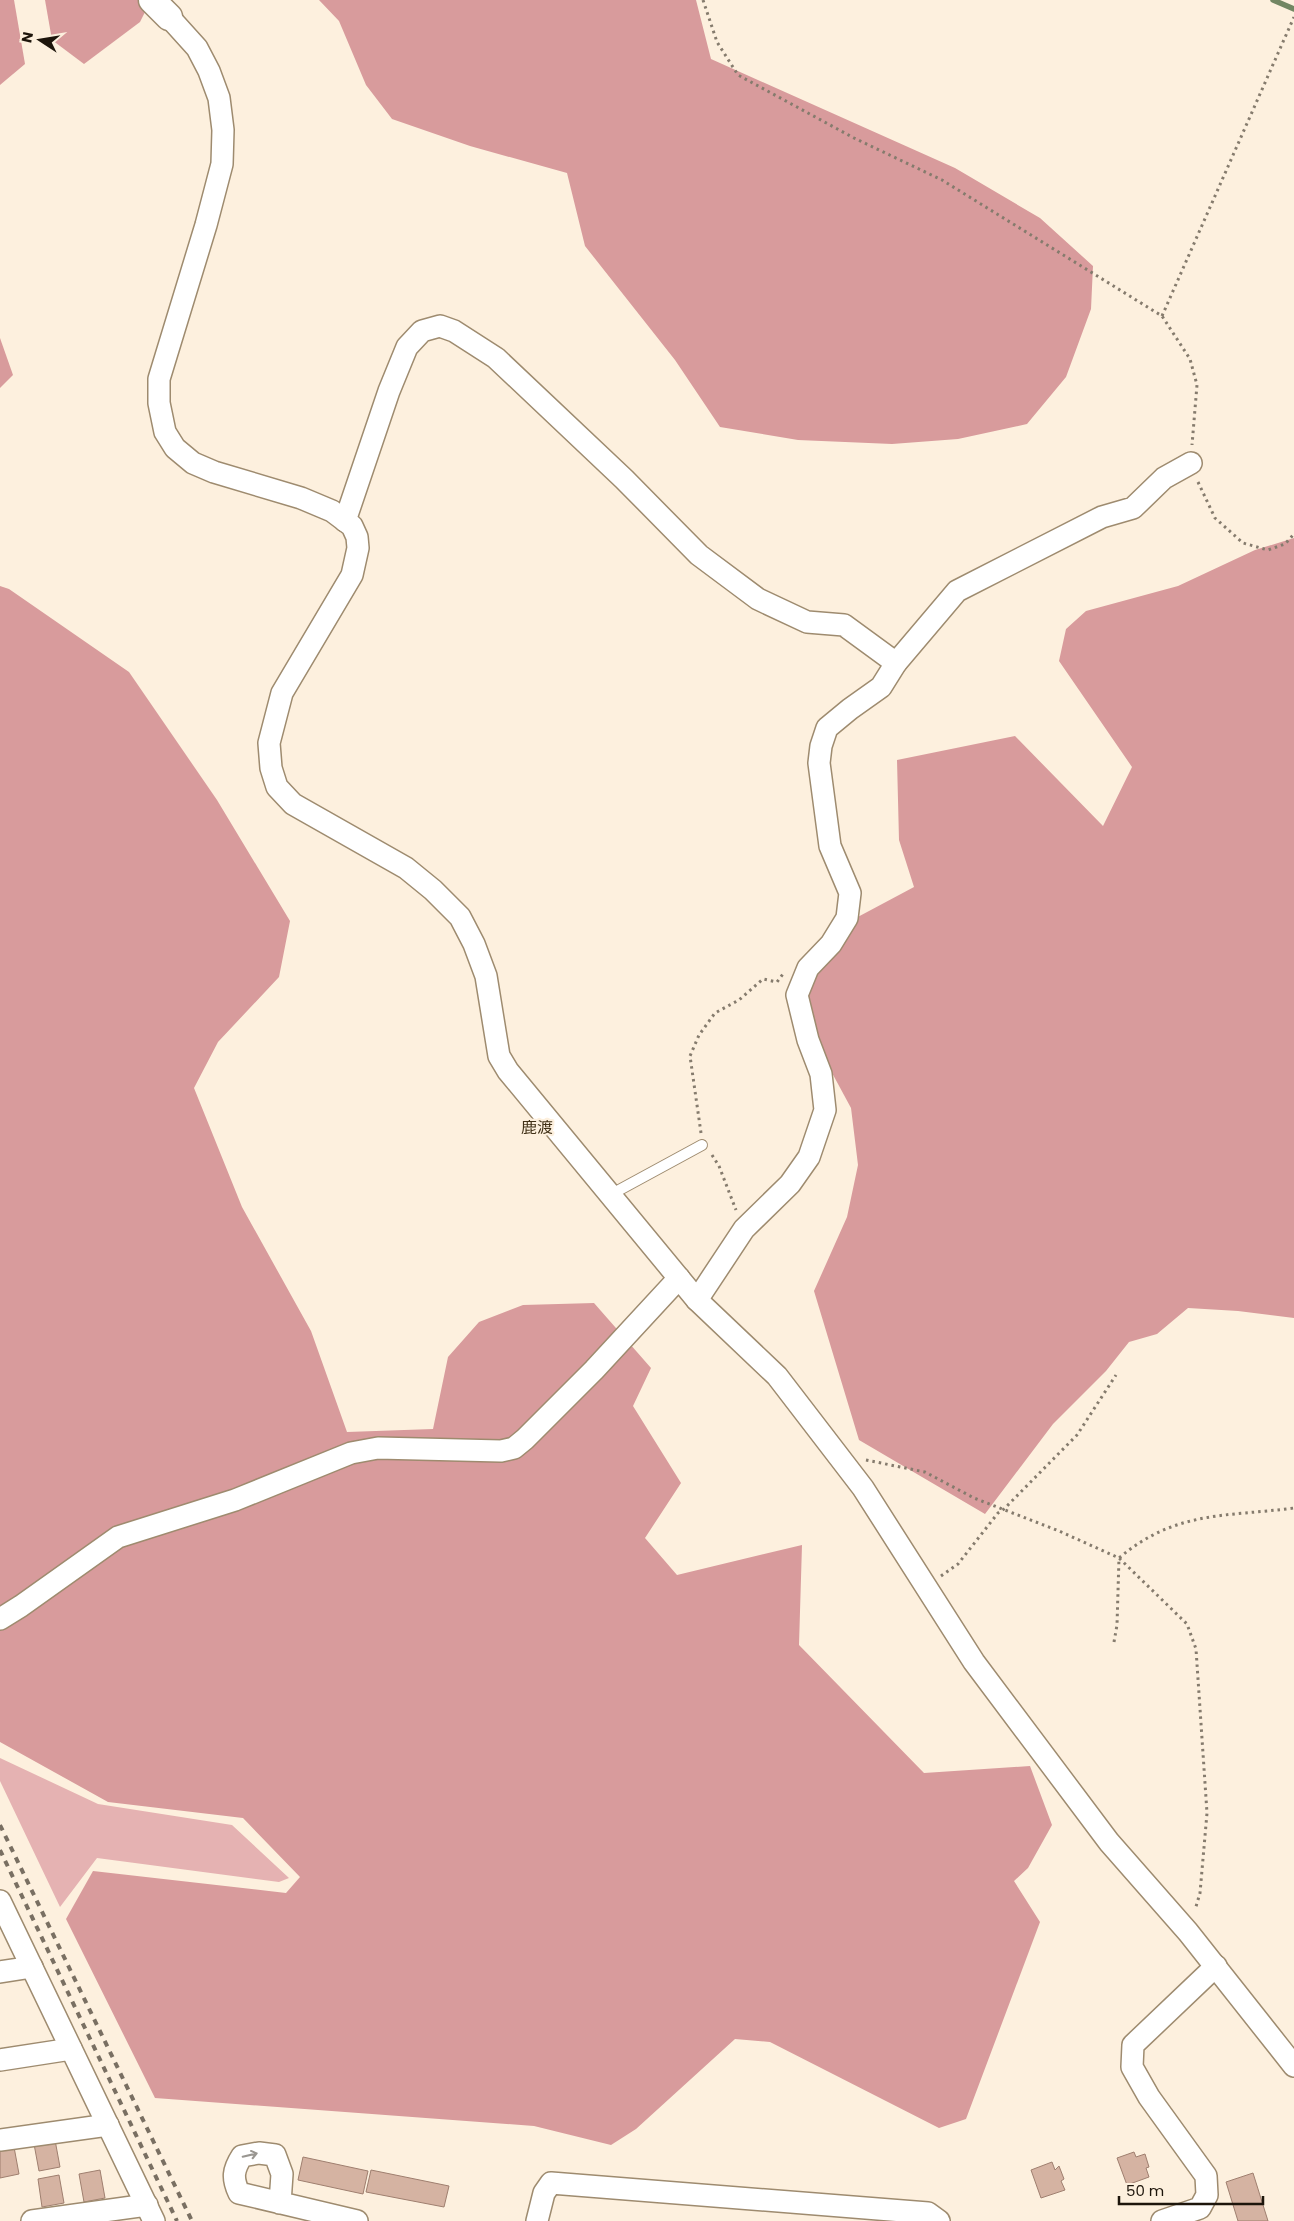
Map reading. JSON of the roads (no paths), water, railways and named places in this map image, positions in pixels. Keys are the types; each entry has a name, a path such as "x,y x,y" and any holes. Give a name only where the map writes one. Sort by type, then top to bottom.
{"street":[{"path":"160,9 197,48 209,71 218,98 223,130 222,164 159,379 159,403 165,432 175,448 193,463 214,472 301,498 332,511 352,526 357,537 358,548 352,575 282,693 269,743 271,768 277,786 293,804 406,868 434,890 460,918 474,944 486,976 500,1056 508,1071 697,1300 777,1376 863,1488 925,1582 974,1662 1097,1826 1216,1966 1294,2066"},
{"path":"345,521 389,391 407,347 422,331 440,326 454,331 496,358 624,479 699,555 758,599 807,622 844,625 896,663"},
{"path":"697,1300 744,1230 790,1184 809,1157 825,1110 821,1074 808,1040 797,995 808,968 831,944 847,918 850,893 830,846 819,763 821,746 827,728 881,687 896,663 957,591 1102,517 1133,508 1164,478 1191,464"},
{"path":"0,1619 22,1606 118,1537 235,1500 351,1452 378,1448 501,1451 514,1448 594,1370 679,1278"},
{"path":"0,1901 150,2213 32,2221"},
{"path":"1162,2221 1200,2208 1207,2195 1206,2176 1149,2097 1132,2067 1133,2045 1216,1966"},
{"path":"0,1972 32,1967"},
{"path":"0,2060 72,2049"},
{"path":"0,2140 108,2125"},
{"path":"537,2221 544,2193 551,2183 928,2213 939,2221"},
{"path":"280,2203 357,2221"}],"lane":[{"path":"610,1194 702,1145"}],"waterway":[{"path":"1273,0 1294,9"}],"railway":[{"path":"0,1825 192,2221"},
{"path":"0,1850 177,2221"}],"district":[{"name":"鹿渡","path":"537,1127"}]}
